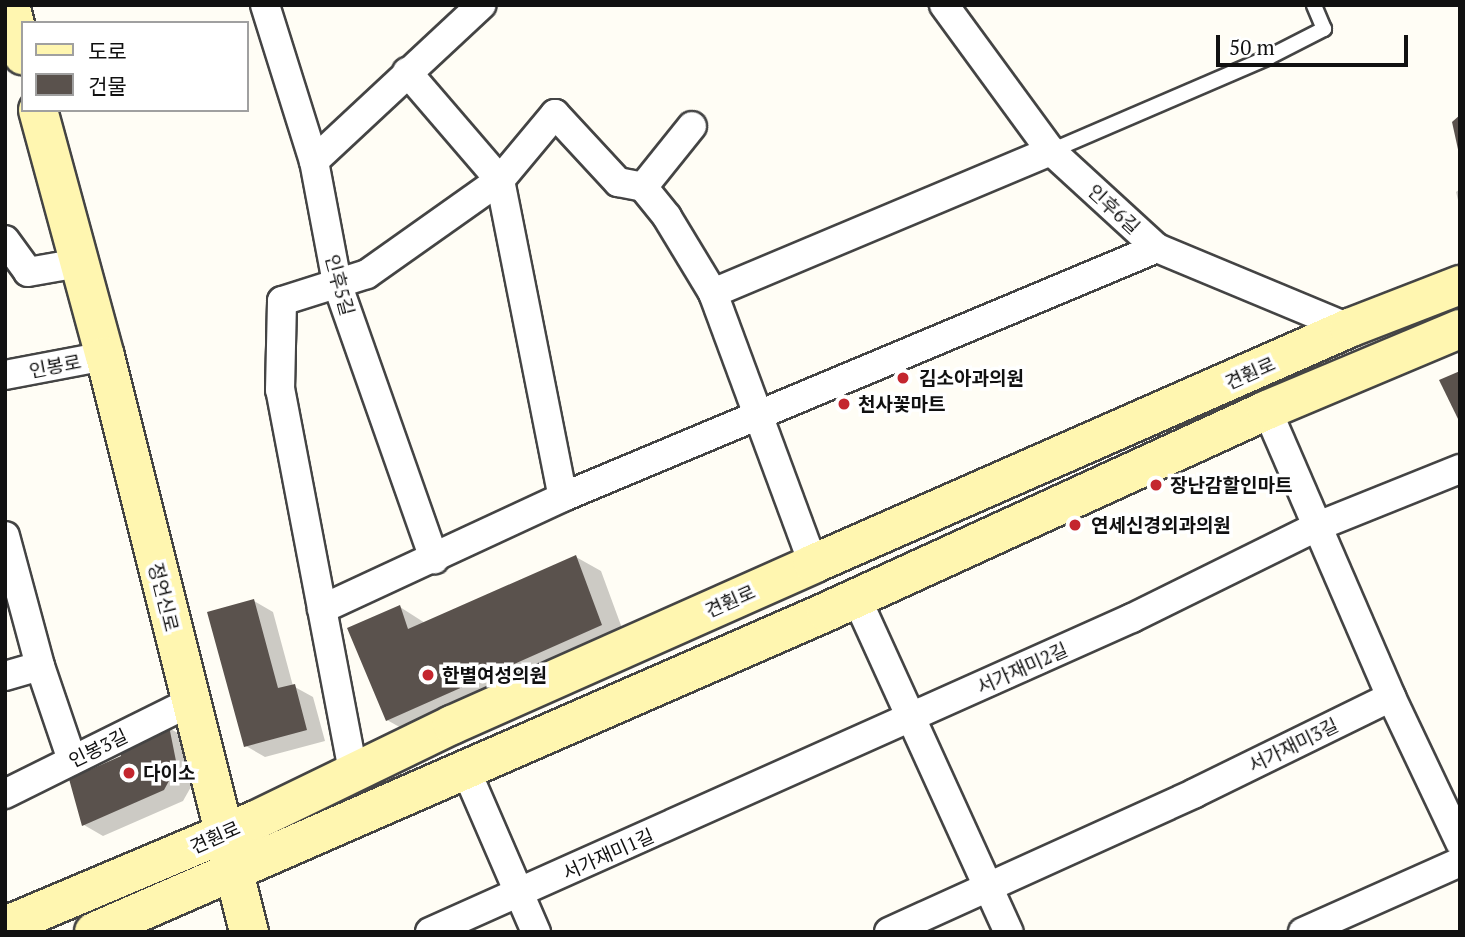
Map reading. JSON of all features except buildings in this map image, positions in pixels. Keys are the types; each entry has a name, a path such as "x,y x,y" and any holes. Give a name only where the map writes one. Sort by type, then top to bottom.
{"street":[{"path":"9,5 21,48"},
{"name":"인후5길","path":"265,5 314,161 337,283 434,559"},
{"path":"314,161 481,5"},
{"name":"인후6길","path":"944,5 1052,151 1157,248 1349,328"},
{"path":"407,72 500,180 564,497"},
{"name":"정언신로","path":"39,112 105,356 249,932"},
{"path":"353,771 280,390 282,301 368,274 500,180 555,114 618,182 643,187 667,217 713,293 813,564"},
{"path":"643,187 692,126"},
{"path":"713,293 1052,151"},
{"path":"5,240 28,272 79,263"},
{"path":"322,609 564,497 1157,248"},
{"name":"견훤로","path":"5,926 223,834 353,771 813,564 1349,328 1460,285"},
{"name":"견훤로","path":"94,932 856,597 1267,410 1460,329"},
{"name":"인봉로","path":"5,375 105,356"},
{"path":"1267,410 1391,697 1460,842"},
{"path":"1318,526 1460,469"},
{"name":"서가재미2길","path":"698,814 1132,618 1318,526"},
{"path":"6,539 40,666 72,760"},
{"path":"856,597 1009,932"},
{"path":"5,676 40,666"},
{"name":"서가재미3길","path":"988,887 1195,793 1391,697"},
{"name":"인봉3길","path":"5,794 190,702"},
{"path":"465,768 536,932"},
{"name":"서가재미1길","path":"430,932 698,814"},
{"path":"1303,932 1460,862"},
{"path":"889,932 988,887"}],"lane":[{"path":"1052,151 1269,57 1324,29 1314,5"}],"place":[{"name":"김소아과의원","path":"903,378"},
{"name":"천사꽃마트","path":"844,404"},
{"name":"장난감할인마트","path":"1156,485"},
{"name":"연세신경외과의원","path":"1075,525"},
{"name":"한별여성의원","path":"428,675"},
{"name":"다이소","path":"129,773"}]}
